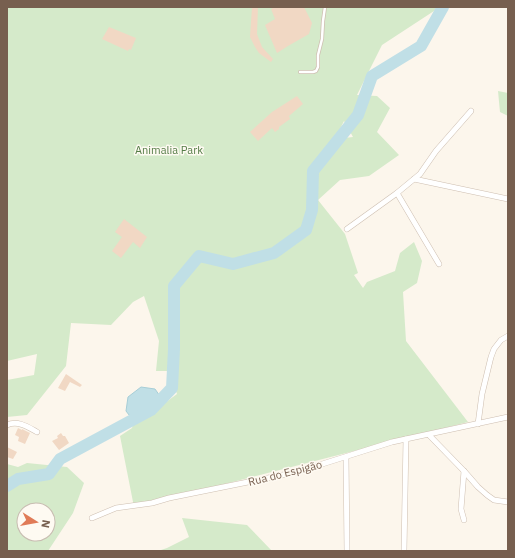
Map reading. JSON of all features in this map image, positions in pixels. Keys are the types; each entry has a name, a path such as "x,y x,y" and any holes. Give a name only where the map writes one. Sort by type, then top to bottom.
{"street":[{"path":"347,229 397,193 423,171 436,152 471,111"},
{"path":"414,179 508,199"},
{"path":"397,193 439,264"},
{"path":"478,424 482,394 491,357 494,349 501,340 508,336"},
{"name":"Rua do Espigão","path":"92,518 116,508 152,503 169,498 297,472 406,439 508,417"},
{"path":"7,425 20,424 37,432"},
{"path":"429,435 486,495 494,500 508,502"},
{"path":"404,551 406,439"},
{"path":"346,457 347,551"},
{"path":"464,471 461,509 464,520"}],"lane":[{"path":"300,72 313,72 316,71 318,67 318,55 322,39 325,7"}],"green space":[{"name":"Animalia Park","path":"7,7 437,7 434,11 382,45 357,95 377,96 390,108 377,132 399,155 369,176 340,180 318,200 345,234 358,273 354,275 363,288 367,282 395,271 400,253 414,242 422,261 417,283 403,292 406,341 468,422 134,507 120,436 132,428 134,421 146,417 177,394 169,371 156,371 159,341 144,296 133,302 111,325 71,323 66,366 27,415 7,417 7,380 34,375 37,354 7,361","holes":["344,121 353,137 335,139"]},
{"path":"498,91 508,93 508,116 500,112"},
{"path":"27,463 67,467 84,483 73,513 56,539 56,502 16,502 16,542 54,542 48,551 7,551 7,464 18,467"},
{"path":"182,518 247,525 272,551 158,551 189,537"}],"water":[{"path":"141,387 155,389 162,399 151,410 133,420 126,411 128,397"}],"building":[{"path":"252,7 258,7 257,34 262,47 273,59 271,62 259,53 250,37"},
{"path":"275,7 304,7 312,23 309,34 277,53 265,25 275,19 271,9"},
{"path":"109,27 136,38 131,50 129,49 128,51 102,39"},
{"path":"297,96 303,104 289,116 290,119 275,132 272,128 258,141 250,132 272,112"},
{"path":"124,219 147,237 140,248 133,242 121,258 112,251 122,237 115,232"},
{"path":"66,374 82,385 80,387 70,382 65,391 58,388"},
{"path":"18,428 30,433 25,444 18,441 19,437 15,435"},
{"path":"61,433 65,436 69,443 59,450 52,441 58,438 57,436"},
{"path":"7,447 17,452 13,459 7,457"}],"waterway":[{"path":"7,486 18,479 49,474 60,459 151,410 172,388 174,349 174,286 199,256 233,264 274,253 306,230 312,210 313,171 358,115 372,76 421,46 443,7"}]}
